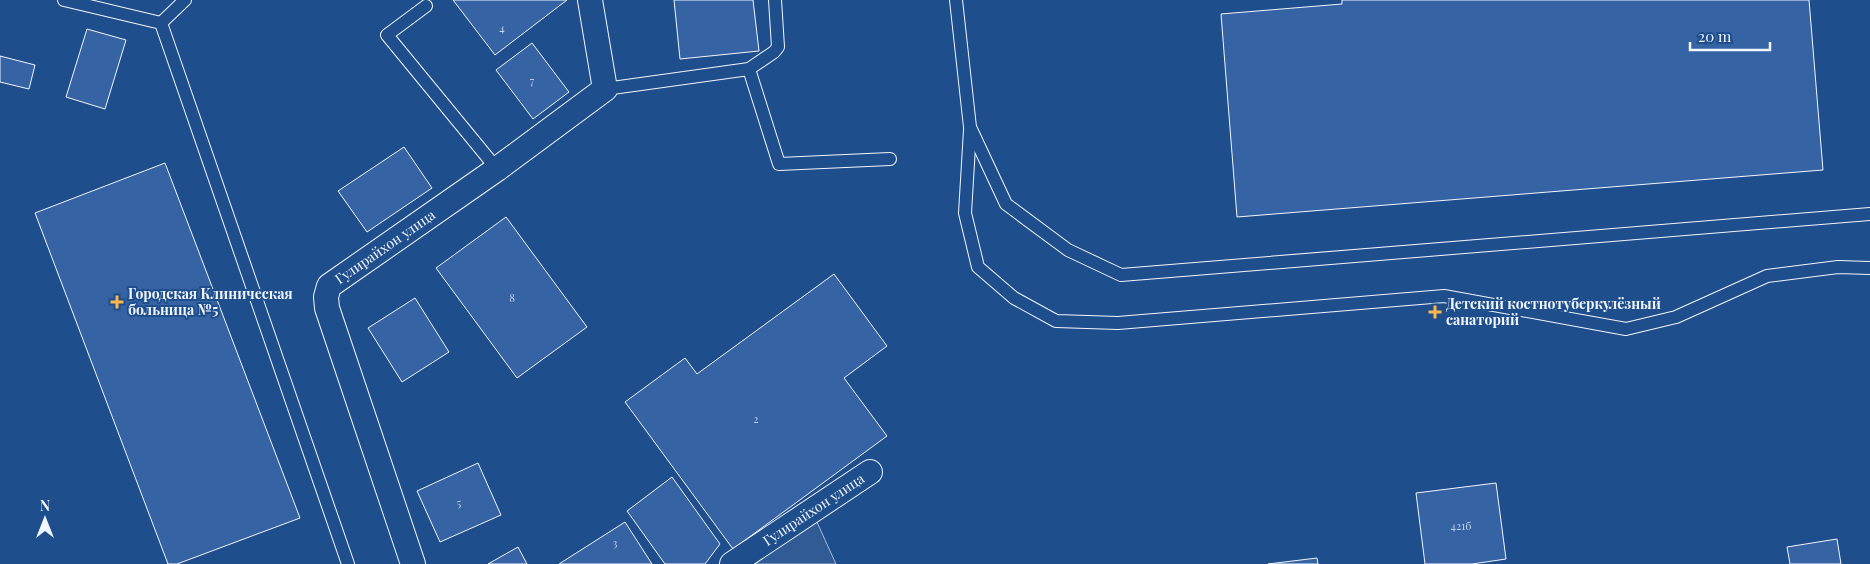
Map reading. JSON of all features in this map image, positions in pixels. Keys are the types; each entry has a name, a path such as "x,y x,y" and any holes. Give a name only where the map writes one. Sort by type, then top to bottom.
{"street":[{"path":"590,0 605,89"},
{"name":"Гулирайхон улица","path":"414,564 327,308 326,297 329,286 497,169 605,89"},
{"name":"Гулирайхон улица","path":"732,564 870,472"}],"lane":[{"path":"64,0 161,23"},
{"path":"161,23 184,0"},
{"path":"605,89 749,69 774,52 778,47 775,0"},
{"path":"956,0 970,127 965,213 978,267 1014,298 1056,321 1118,324 1444,296 1626,329 1676,317 1767,276 1838,267 1870,268"},
{"path":"426,6 388,34 497,169"},
{"path":"161,23 348,564"},
{"path":"749,69 779,164 890,159"},
{"path":"970,127 1006,204 1068,250 1121,275 1870,214"}],"shaded area":[{"path":"816,520 836,564 754,564"}],"building":[{"path":"453,0 567,0 495,55"},
{"path":"674,0 753,0 759,51 680,59"},
{"path":"1342,0 1809,0 1823,170 1237,217 1221,14 1342,4"},
{"path":"87,29 126,40 105,109 66,97"},
{"path":"532,43 569,92 533,119 496,70"},
{"path":"0,56 35,65 29,89 0,82"},
{"path":"404,147 432,188 367,232 338,191"},
{"path":"165,163 300,518 177,564 168,564 35,213"},
{"path":"506,217 587,327 517,378 436,268"},
{"path":"834,274 887,346 844,378 887,436 733,549 625,402 685,358 697,374"},
{"path":"415,298 449,352 402,382 368,328"},
{"path":"478,463 501,515 440,542 417,491"},
{"path":"672,477 720,544 705,564 665,564 627,511"},
{"path":"1496,483 1506,559 1472,564 1425,564 1416,493"},
{"path":"625,522 652,564 559,564"},
{"path":"1837,539 1841,564 1790,564 1787,547"},
{"path":"518,547 527,564 488,564"},
{"path":"1317,558 1318,564 1268,564"}],"place":[{"name":"Городская Клиническая больница №5","path":"117,302"},
{"name":"Детский костнотуберкулёзный санаторий","path":"1435,312"}]}
